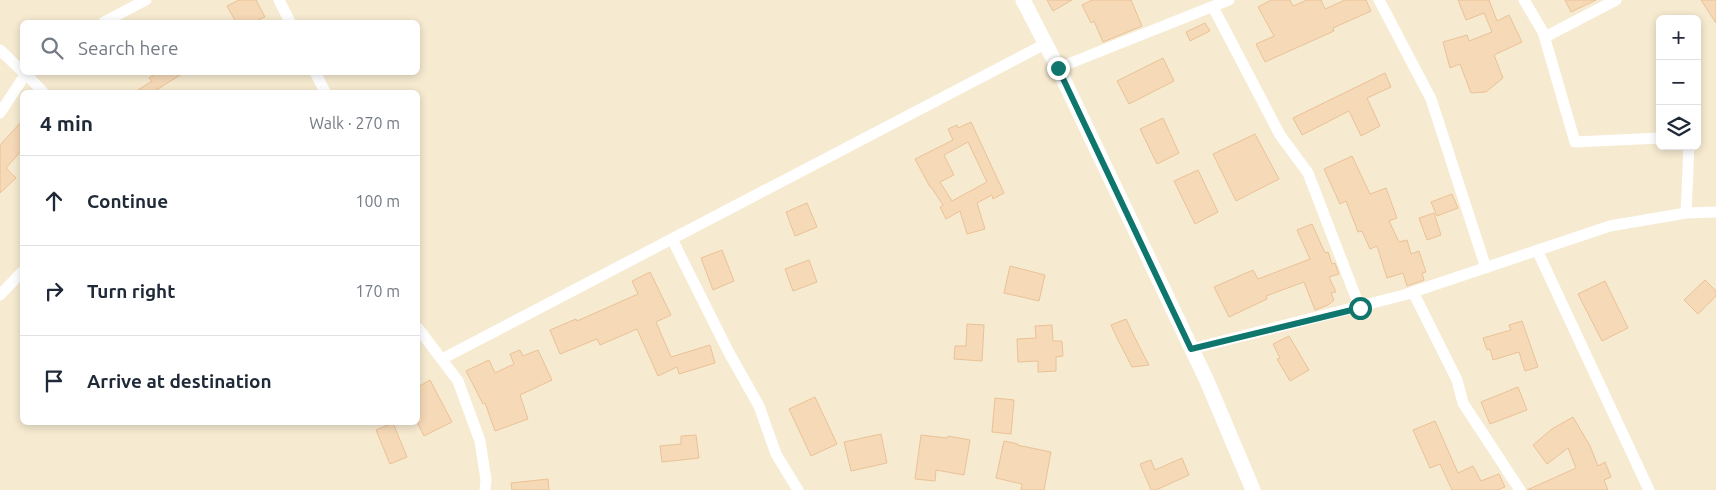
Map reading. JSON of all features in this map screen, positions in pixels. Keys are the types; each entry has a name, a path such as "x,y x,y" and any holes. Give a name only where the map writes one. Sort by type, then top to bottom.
{"main road":[{"path":"1023,0 1058,68 1191,349 1253,490"}],"street":[{"path":"108,20 146,0"},
{"path":"279,0 289,20"},
{"path":"1058,68 1229,0"},
{"path":"1379,0 1431,99 1486,268"},
{"path":"1524,0 1545,37 1575,142 1656,138"},
{"path":"1545,37 1616,0"},
{"path":"1213,6 1280,135 1308,172 1360,308"},
{"path":"442,359 1045,44"},
{"path":"0,50 20,68"},
{"path":"0,113 24,75"},
{"path":"27,75 41,90"},
{"path":"316,75 324,90"},
{"path":"1686,213 1689,150"},
{"path":"1191,349 1360,308 1610,226 1686,213 1716,212"},
{"path":"672,239 728,351 759,406 776,454 798,490"},
{"path":"1537,250 1649,490"},
{"path":"0,295 20,274"},
{"path":"1413,292 1457,380 1463,403 1520,490"},
{"path":"420,331 458,381 480,441 486,480 485,490"}],"shaded area":[{"path":"0,0 1716,0 1716,490 0,490"}],"building":[{"path":"239,0 256,0 265,17 258,20 235,20 227,6"},
{"path":"1047,0 1072,0 1053,11"},
{"path":"1092,0 1131,0 1142,26 1103,42 1094,21 1091,23 1082,5"},
{"path":"1271,0 1290,0 1293,6 1307,0 1321,0 1325,9 1345,0 1366,0 1371,11 1333,28 1334,31 1265,62 1256,44 1274,36 1258,7"},
{"path":"1458,0 1489,0 1497,21 1509,15 1522,42 1494,55 1503,78 1486,92 1471,93 1460,64 1450,68 1443,42 1467,35 1469,41 1492,32 1484,13 1466,20"},
{"path":"1565,0 1596,0 1571,12"},
{"path":"1701,0 1716,0 1716,23"},
{"path":"1205,23 1210,31 1190,41 1186,32"},
{"path":"1163,58 1174,81 1129,104 1117,81"},
{"path":"1385,73 1391,87 1367,98 1380,126 1361,136 1349,111 1302,135 1293,118"},
{"path":"154,75 180,75 156,90 138,90 152,81 149,78"},
{"path":"1163,118 1179,153 1157,164 1140,129"},
{"path":"971,122 1004,193 993,199 992,195 977,203 985,229 967,234 960,211 946,219 940,207 943,205 930,187 915,159 953,140 948,129 957,125 958,128","holes":["968,142 987,182 952,201 940,182 954,175 944,155"]},
{"path":"20,123 20,152 6,168 16,178 0,193 0,145"},
{"path":"1255,134 1279,179 1236,201 1213,154"},
{"path":"1352,156 1370,194 1386,188 1397,218 1389,221 1399,242 1407,240 1411,254 1419,251 1426,272 1422,273 1424,280 1407,286 1403,273 1387,278 1377,246 1370,249 1362,231 1358,232 1346,201 1340,204 1324,169"},
{"path":"1198,170 1218,212 1195,224 1174,181"},
{"path":"1452,194 1458,208 1437,216 1431,202"},
{"path":"807,203 817,227 795,236 786,212"},
{"path":"1434,213 1441,235 1427,240 1419,218"},
{"path":"1312,224 1325,253 1328,252 1332,264 1335,263 1339,274 1329,277 1336,292 1331,293 1334,300 1328,305 1315,310 1304,282 1266,296 1267,299 1229,317 1214,287 1253,270 1258,279 1310,259 1297,230"},
{"path":"722,250 734,281 713,290 701,258"},
{"path":"809,260 817,282 793,291 785,269"},
{"path":"1010,266 1045,275 1039,301 1004,293"},
{"path":"650,272 671,315 656,322 671,357 710,345 715,363 679,374 677,367 658,376 637,329 600,345 597,339 560,354 550,330 576,319 577,321 638,294 632,281"},
{"path":"1705,280 1716,291 1716,296 1698,314 1684,300"},
{"path":"1605,281 1628,328 1602,341 1578,294"},
{"path":"1126,319 1149,365 1132,367 1118,340 1111,325"},
{"path":"1522,321 1538,367 1525,371 1519,352 1493,360 1490,349 1487,350 1483,338 1511,330 1509,325"},
{"path":"967,324 984,325 982,361 954,359 955,346 966,346"},
{"path":"1052,325 1053,341 1062,341 1063,356 1056,357 1056,371 1038,372 1038,361 1018,362 1017,339 1036,338 1035,326"},
{"path":"1289,336 1309,370 1290,381 1277,359 1280,358 1273,344"},
{"path":"520,350 523,356 538,350 552,380 520,395 528,419 495,431 485,403 483,404 466,371 489,360 495,373 514,364 510,354"},
{"path":"430,380 452,422 424,436 418,425 420,386"},
{"path":"1518,387 1527,410 1490,424 1481,402"},
{"path":"815,397 837,444 811,456 789,409"},
{"path":"995,398 1014,400 1011,434 992,432"},
{"path":"1573,417 1590,446 1598,466 1605,462 1611,477 1604,480 1608,490 1527,490 1576,468 1568,448 1547,464 1533,445 1552,429"},
{"path":"1435,421 1458,473 1473,466 1481,481 1499,474 1505,487 1497,490 1452,490 1440,464 1430,468 1413,430"},
{"path":"388,425 394,425 407,457 390,464 376,430"},
{"path":"881,434 887,463 851,471 844,442"},
{"path":"696,435 699,458 662,462 660,446 681,444 681,436"},
{"path":"921,435 947,438 948,436 970,440 964,475 936,470 935,481 915,479"},
{"path":"1004,441 1051,452 1044,490 1021,490 1022,484 996,478"},
{"path":"1182,458 1189,475 1156,490 1151,490 1140,464 1151,460 1155,470"},
{"path":"548,479 549,490 512,490 511,483"}],"route":[{"path":"1058,68 1191,349 1360,308"}]}
